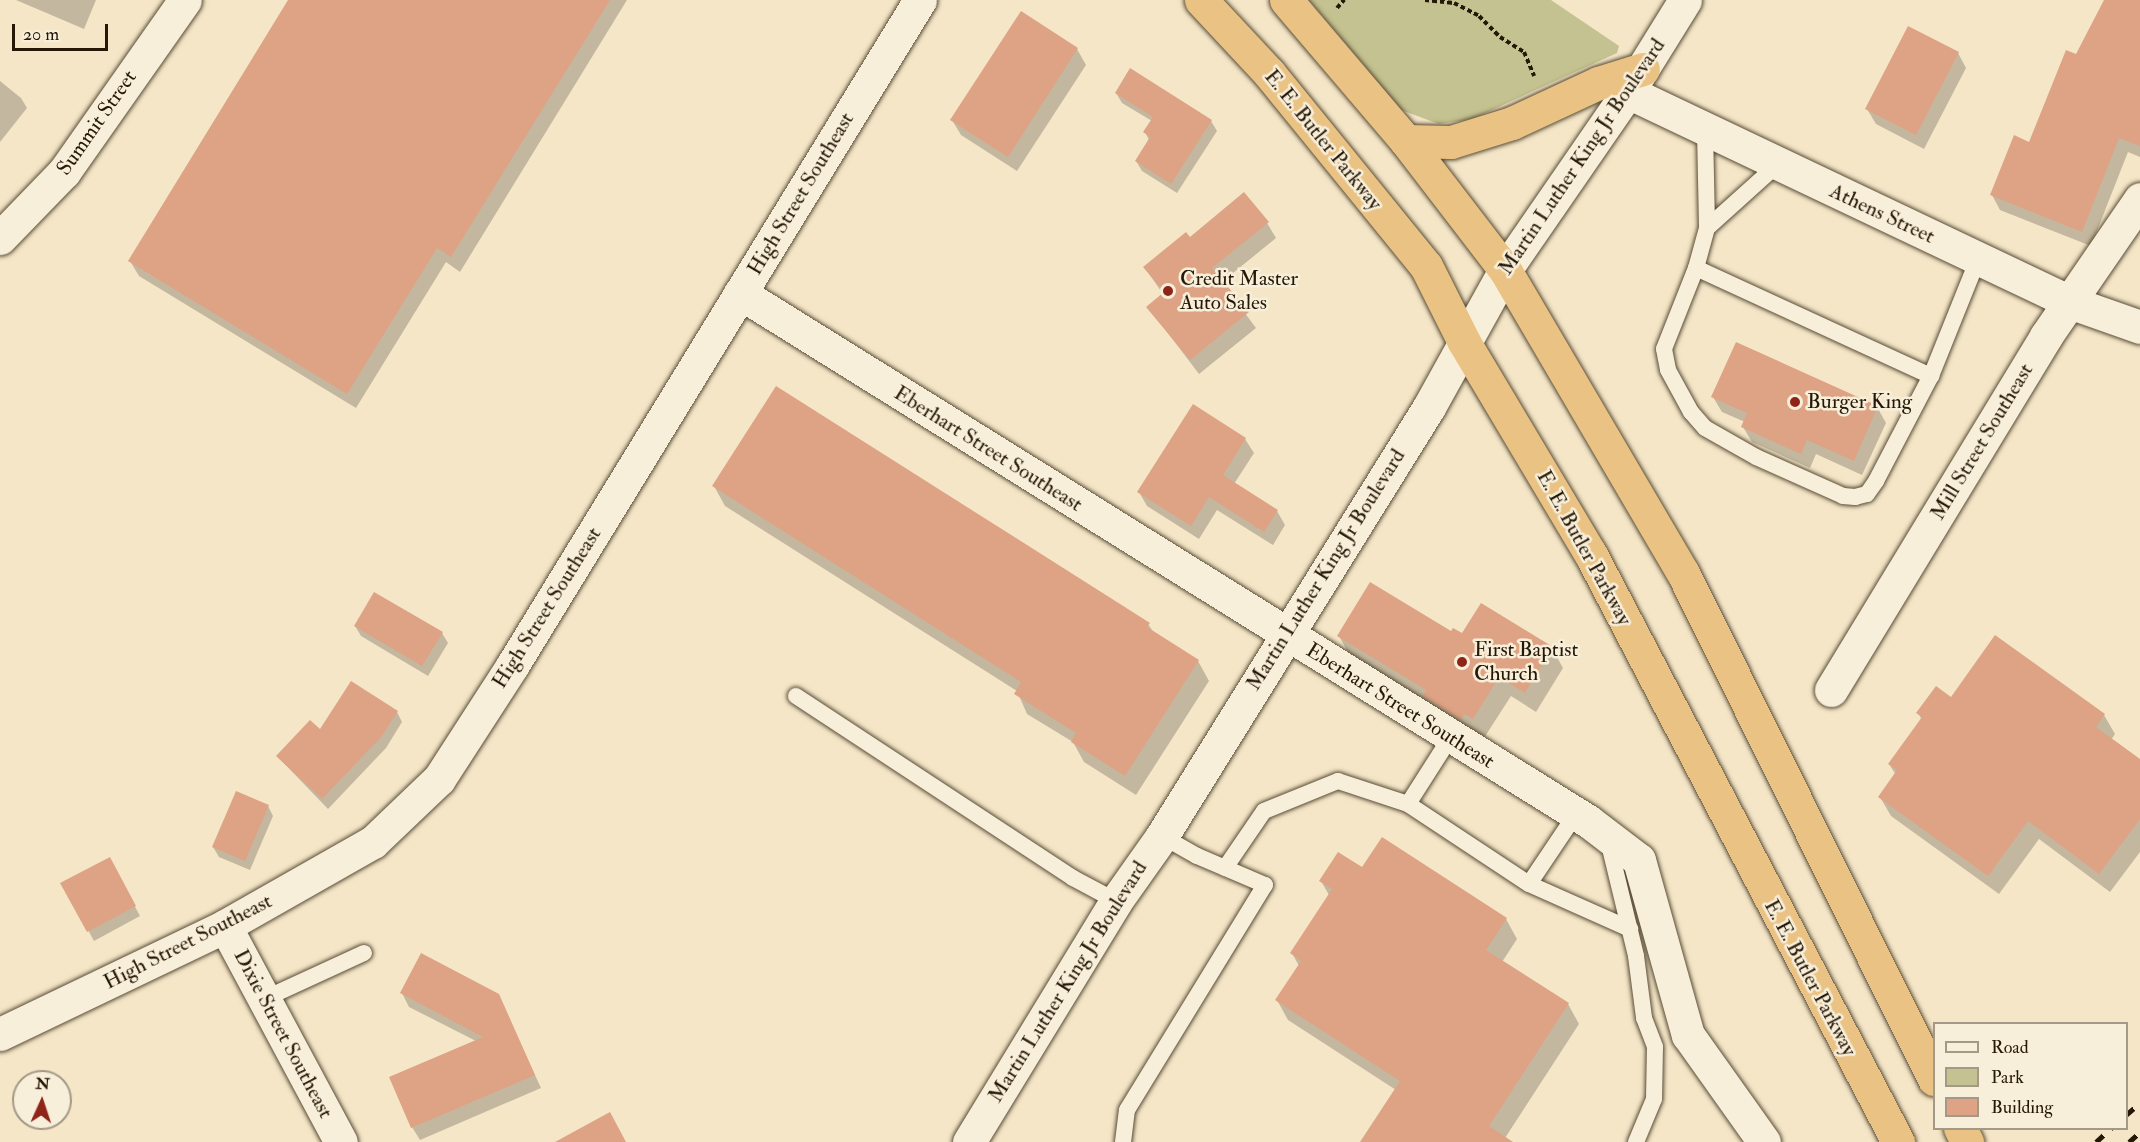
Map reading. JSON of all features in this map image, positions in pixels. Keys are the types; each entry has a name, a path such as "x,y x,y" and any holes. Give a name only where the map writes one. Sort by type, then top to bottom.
{"highway":[{"name":"E. E. Butler Parkway","path":"1201,0 1269,73 1426,266 1464,342 1590,553 1821,1000 1898,1142"},
{"path":"1286,0 1406,141 1505,270 1683,573 1874,964 1933,1076"},
{"path":"1406,141 1451,142 1512,123 1598,83 1636,80"}],"street":[{"name":"Summit Street","path":"0,238 64,172 184,0"},
{"name":"High Street Southeast","path":"0,1034 225,926 374,842 439,779 920,0"},
{"name":"Martin Luther King Jr Boulevard","path":"969,1142 1116,901 1161,836 1429,407 1505,270 1636,80 1685,0"},
{"name":"Athens Street","path":"1636,80 1705,130 2072,303 2140,327"},
{"name":"Mill Street Southeast","path":"1831,690 2046,336 2072,303 2140,199"},
{"name":"Eberhart Street Southeast","path":"740,293 1450,738 1576,814 1639,860 1688,1035 1764,1142"},
{"name":"Dixie Street Southeast","path":"225,926 341,1142"}],"lane":[{"path":"1705,130 1707,228 1696,268 1664,349 1673,380 1705,428 1756,457 1843,496 1855,497 1867,494 1931,376 1978,259"},
{"path":"1707,228 1777,165"},
{"path":"1696,268 1931,376"},
{"path":"796,696 1073,878 1116,901"},
{"path":"1408,804 1450,738"},
{"path":"1225,868 1264,811 1338,781 1408,804 1529,884 1630,929"},
{"path":"1529,884 1576,814"},
{"path":"1606,835 1630,929 1644,1018 1654,1047 1654,1099 1636,1142"},
{"path":"1123,1142 1127,1110 1265,885 1161,836"},
{"path":"264,999 364,954"}],"path":[{"path":"1337,8 1344,0"},
{"path":"1425,0 1454,3 1479,16 1500,37 1524,52 1534,76"}],"green space":[{"path":"1309,0 1551,0 1619,46 1617,53 1472,119 1439,124 1401,110"}],"building":[{"path":"288,0 610,0 451,257 437,248 347,394 128,261"},
{"path":"2104,0 2140,0 2140,146 2119,138 2082,232 1990,195 2014,135 2029,142 2066,50 2076,54"},
{"path":"1021,11 1078,48 1008,157 950,120"},
{"path":"1908,26 1959,52 1916,135 1865,109"},
{"path":"1130,68 1212,120 1171,184 1135,161 1150,137 1143,132 1153,117 1115,93"},
{"path":"1244,192 1269,222 1212,268 1249,312 1190,360 1146,307 1164,292 1143,267 1186,232 1190,237"},
{"name":"Burger King","path":"1736,342 1878,406 1854,461 1807,440 1801,454 1741,427 1747,413 1711,397"},
{"path":"776,386 1150,623 1147,627 1199,660 1125,776 1071,742 1076,733 1014,694 1021,682 712,486"},
{"path":"1193,404 1246,438 1223,475 1278,510 1264,532 1209,497 1191,526 1137,492"},
{"name":"First Baptist Church","path":"1370,582 1451,631 1453,628 1462,633 1481,603 1553,647 1525,693 1499,677 1473,719 1464,714 1461,720 1423,696 1426,690 1337,636"},
{"path":"374,592 443,632 422,666 354,626"},
{"path":"1995,635 2105,714 2096,727 2140,759 2140,819 2099,874 2028,821 1988,876 1878,797 1897,770 1888,764 1922,717 1916,713 1936,686 1951,697"},
{"path":"351,681 398,711 381,737 322,799 276,756 310,720 320,729"},
{"path":"236,791 269,805 245,861 212,847"},
{"path":"1382,837 1507,918 1486,950 1569,1003 1489,1126 1513,1142 1360,1142 1400,1081 1275,1000 1301,961 1290,953 1332,889 1319,881 1338,852 1362,867"},
{"path":"110,857 136,906 87,932 60,883"},
{"path":"421,953 499,994 535,1075 411,1128 389,1077 483,1037 400,993"},
{"path":"610,1112 626,1142 555,1142"}],"railway":[{"path":"2128,1113 2140,1103"},
{"path":"2096,1142 2109,1130"},
{"path":"2129,1142 2140,1132"}],"place":[{"name":"Credit Master Auto Sales","path":"1168,291"},
{"name":"Burger King","path":"1795,402"},
{"name":"First Baptist Church","path":"1462,662"}]}
